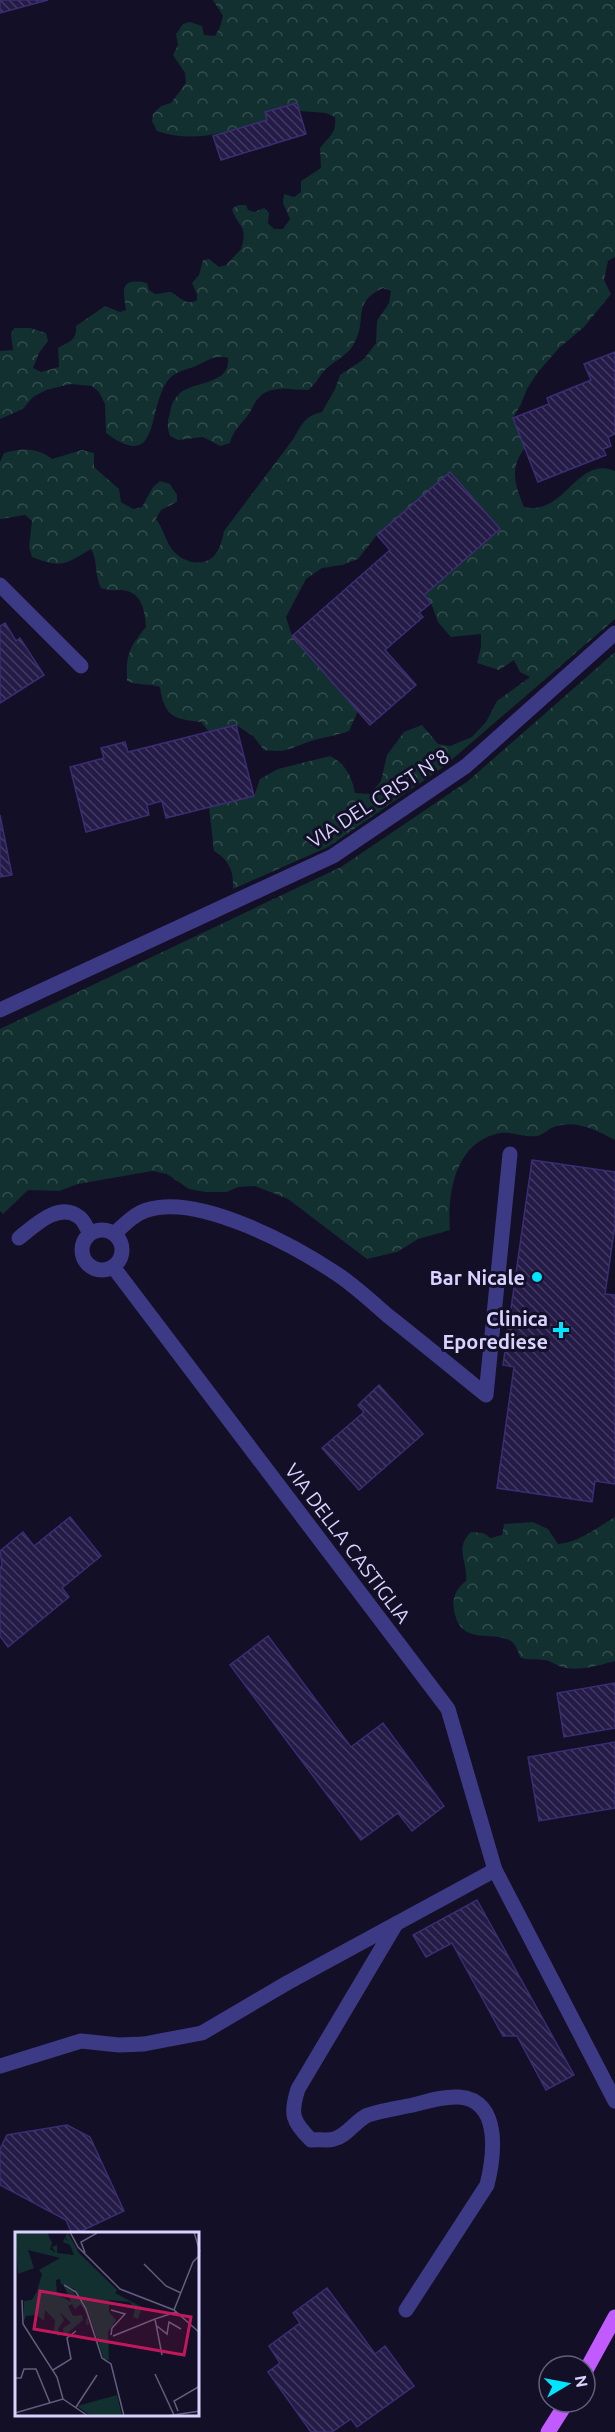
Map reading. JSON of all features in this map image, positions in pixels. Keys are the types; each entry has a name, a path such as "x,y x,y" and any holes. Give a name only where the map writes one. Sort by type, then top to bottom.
{"main road":[{"path":"595,2354 615,2318"},
{"path":"548,2432 559,2414"}],"street":[{"path":"0,585 81,666"},
{"name":"VIA DEL CRIST N°8","path":"0,1010 333,856 466,766 615,633"},
{"path":"114,1234 146,1210 159,1208 209,1211 234,1221 278,1241 337,1274 486,1395 510,1154"},
{"path":"19,1238 50,1214 67,1212 79,1217 90,1233"},
{"path":"104,1230 114,1234 123,1248 121,1259 114,1268 99,1271 85,1262 82,1248 90,1233 104,1230"},
{"name":"VIA DELLA CASTIGLIA","path":"114,1268 448,1709 495,1870 615,2101"},
{"path":"0,2066 81,2041 119,2045 144,2044 202,2033 287,1983 495,1870"},
{"path":"396,1924 298,2089 292,2107 298,2127 311,2140 336,2139 367,2115 442,2098 460,2097 474,2101 484,2111 493,2136 492,2166 487,2185 406,2310"}],"green space":[{"path":"213,0 615,0 615,257 608,261 604,280 611,294 584,327 559,348 538,372 513,418 525,448 515,470 518,491 524,507 538,508 550,503 590,471 602,468 615,471 615,619 442,768 328,847 233,889 230,867 214,851 209,807 254,796 260,779 278,769 330,756 347,772 355,793 370,794 381,781 387,755 404,732 422,725 438,744 450,746 472,737 486,722 497,701 530,677 520,672 514,660 499,670 477,663 481,634 451,637 438,622 431,603 424,595 499,529 450,472 377,535 358,559 342,565 322,568 306,579 286,617 292,636 358,711 349,731 284,750 264,750 253,736 236,725 209,732 201,722 177,717 167,710 160,687 127,681 130,652 146,627 145,615 138,598 128,591 101,588 91,549 63,563 42,561 32,557 29,547 32,521 25,515 0,519 0,462 4,453 29,450 41,452 52,459 82,450 94,453 94,467 119,489 121,502 133,509 142,507 153,487 160,481 170,484 177,495 177,502 161,510 156,519 175,553 190,562 208,560 217,551 224,531 302,425 308,418 322,412 340,375 364,359 376,343 377,321 389,303 391,291 383,288 366,300 360,329 352,347 324,371 311,388 308,390 275,389 263,394 235,431 230,443 220,446 203,437 178,440 170,436 168,419 176,397 184,390 217,378 223,373 227,367 228,358 224,357 216,357 179,372 169,379 162,391 150,432 144,441 136,446 124,444 106,433 105,404 99,392 92,386 71,384 46,390 33,397 23,409 0,419 0,351 13,350 11,334 14,328 30,328 46,333 48,341 39,353 33,368 41,372 59,367 58,348 74,338 76,326 105,306 120,312 126,310 124,292 127,284 131,282 147,283 149,290 155,294 171,292 186,302 197,300 192,283 199,275 203,260 209,259 219,267 226,265 241,249 243,230 232,209 238,205 246,205 248,210 254,212 264,208 269,213 268,223 274,229 283,229 290,219 283,203 284,194 294,197 301,192 301,181 321,168 320,148 334,131 335,117 326,113 300,111 297,103 266,112 267,120 227,132 185,136 157,131 152,121 153,114 161,106 171,103 186,83 185,73 173,55 178,45 176,34 183,24 190,22 202,26 204,35 215,36 223,16"},
{"path":"615,652 615,1140 593,1129 570,1124 554,1127 537,1136 501,1133 482,1140 471,1148 463,1160 452,1187 450,1230 418,1239 397,1252 367,1259 288,1199 255,1186 238,1187 227,1192 189,1189 167,1174 152,1171 78,1184 59,1191 28,1190 3,1214 0,1211 0,1029 341,867 468,781"},
{"path":"615,1517 615,1661 572,1669 541,1659 523,1658 520,1657 516,1646 511,1641 470,1633 457,1622 454,1597 466,1581 462,1550 471,1532 483,1533 491,1538 502,1535 504,1524 533,1522 548,1529 558,1544 581,1537"}],"building":[{"path":"0,0 48,0 0,13"},
{"path":"297,103 306,134 221,160 213,136 267,120 265,112"},
{"path":"615,352 615,434 608,437 611,446 603,449 606,455 538,482 513,418 549,404 547,398 591,380 584,364"},
{"path":"450,472 500,529 424,595 431,603 419,613 423,617 385,650 416,685 370,725 292,636 390,550 377,535"},
{"path":"5,623 16,641 20,638 44,675 0,703 0,626"},
{"path":"236,725 254,796 166,818 162,801 147,805 149,815 86,832 70,767 104,758 101,748 125,742 128,752"},
{"path":"0,815 12,875 0,877"},
{"name":"Clinica Eporediese","path":"532,1160 615,1172 615,1225 605,1294 615,1295 615,1484 595,1481 592,1502 497,1488 514,1367 503,1365"},
{"path":"379,1385 423,1434 359,1490 322,1448 364,1412 358,1405"},
{"path":"70,1517 101,1556 62,1588 69,1597 8,1647 0,1636 0,1567 2,1565 0,1551 23,1532 34,1546"},
{"path":"268,1636 351,1747 383,1723 444,1806 412,1831 398,1813 361,1840 230,1665"},
{"path":"615,1683 615,1728 564,1737 557,1693"},
{"path":"615,1742 615,1808 539,1821 528,1757"},
{"path":"477,1900 574,2075 546,2090 517,2036 503,2036 452,1943 426,1957 413,1935"},
{"path":"67,2125 90,2137 124,2211 79,2232 71,2232 66,2220 0,2185 0,2149 7,2135"},
{"path":"327,2288 375,2354 385,2346 414,2386 357,2427 351,2419 332,2432 311,2432 268,2372 280,2363 269,2346 300,2323 293,2313"}],"place":[{"name":"Bar Nicale","path":"537,1277"},
{"name":"Clinica Eporediese","path":"561,1330"}]}
